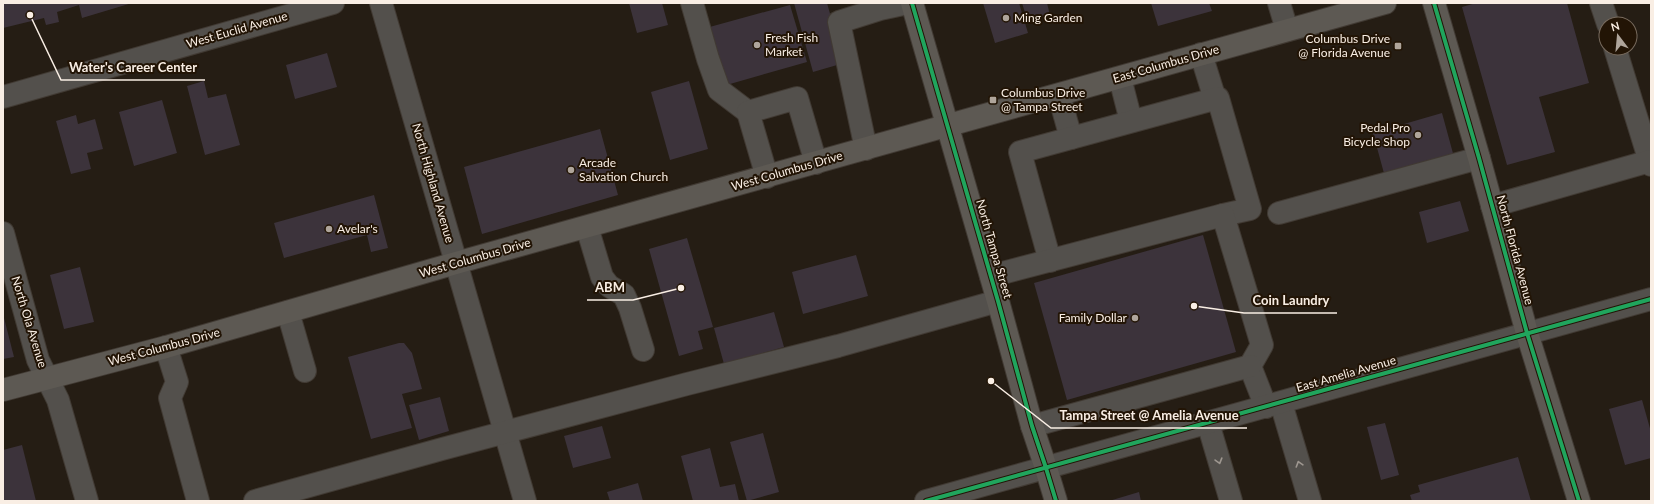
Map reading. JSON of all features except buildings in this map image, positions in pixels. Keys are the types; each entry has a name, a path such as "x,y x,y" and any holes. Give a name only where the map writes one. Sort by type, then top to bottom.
{"main road":[{"name":"North Tampa Street","path":"912,3 991,276 1032,426 1056,501"},
{"name":"East Columbus Drive","path":"948,127 1385,3"},
{"name":"North Florida Avenue","path":"1434,3 1479,158 1527,333 1579,501"},
{"name":"West Columbus Drive","path":"3,390 46,377 166,347 456,263 948,127"}],"street":[{"name":"West Euclid Avenue","path":"3,97 333,3"},
{"name":"North Highland Avenue","path":"381,3 525,501"},
{"path":"692,3 708,59 719,90 748,112 768,177"},
{"path":"866,149 839,22 880,9 908,3"},
{"path":"1279,3 1287,30"},
{"path":"1601,3 1605,16"},
{"path":"1201,54 1215,99"},
{"path":"1492,206 1650,163 1617,56"},
{"path":"1120,78 1131,121"},
{"path":"1059,95 1071,138"},
{"path":"748,112 797,98 816,163"},
{"path":"991,276 1050,261 1223,215 1250,209 1218,98 1020,152 1050,261"},
{"path":"1278,213 1479,158"},
{"path":"1032,426 1250,366 1262,345 1223,215"},
{"path":"587,227 602,277 610,286 624,295 630,308 643,350"},
{"name":"North Ola Avenue","path":"3,233 38,360 58,400 87,501"},
{"name":"East Amelia Avenue","path":"926,501 1651,299"},
{"path":"255,501 442,449 687,384 838,346 998,301"},
{"path":"288,312 305,371"},
{"path":"166,347 177,382 170,398 198,501"},
{"path":"1250,366 1273,405 1310,501"},
{"path":"1208,423 1231,501"}],"cycle path":[{"path":"912,3 998,301 1032,426 1056,501"},
{"path":"1434,3 1479,158 1527,333 1579,501"},
{"path":"926,501 1651,299"}],"place":[{"name":"Water's Career Center","path":"30,15"},
{"name":"Ming Garden","path":"1006,18"},
{"name":"Fresh Fish Market","path":"757,45"},
{"name":"Columbus Drive @ Florida Avenue","path":"1398,46"},
{"name":"Columbus Drive @ Tampa Street","path":"993,100"},
{"name":"Pedal Pro Bicycle Shop","path":"1418,135"},
{"name":"Arcade Salvation Church","path":"571,170"},
{"name":"Avelar's","path":"329,229"},
{"name":"ABM","path":"681,288"},
{"name":"Coin Laundry","path":"1194,306"},
{"name":"Family Dollar","path":"1135,318"},
{"name":"Tampa Street @ Amelia Avenue","path":"991,381"}]}
